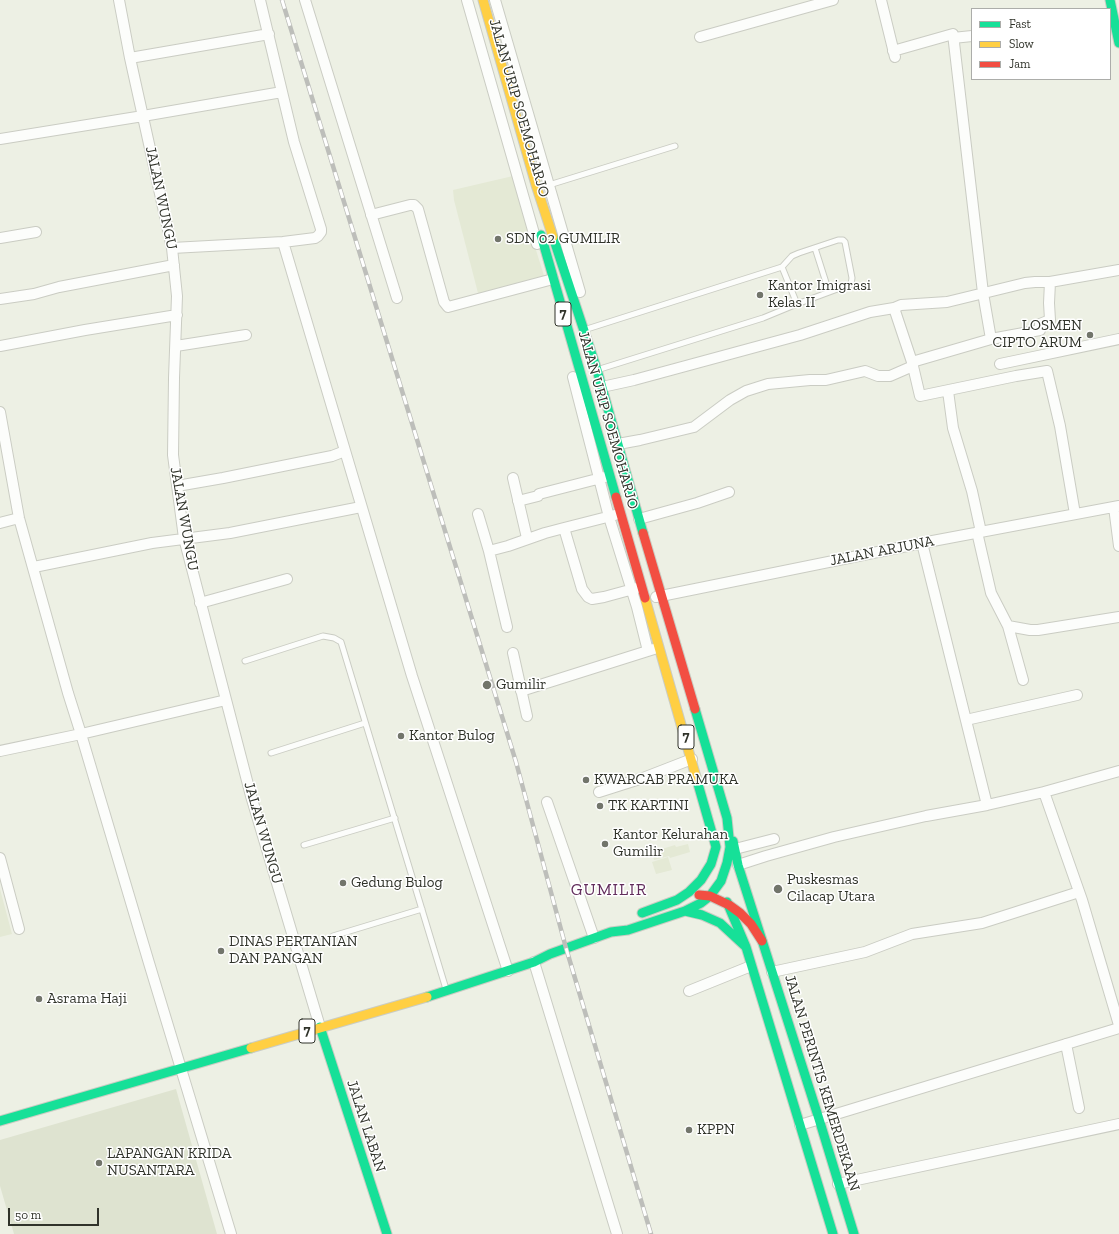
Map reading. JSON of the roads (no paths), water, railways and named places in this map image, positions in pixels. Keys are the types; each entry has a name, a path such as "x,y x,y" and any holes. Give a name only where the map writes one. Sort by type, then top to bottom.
{"main road":[{"name":"JALAN URIP SOEMOHARJO","path":"474,0 550,280 620,514 636,588 645,600 660,648 716,847 724,894 746,948"},
{"name":"JALAN URIP SOEMOHARJO","path":"483,0 536,185 588,329"},
{"path":"1111,12 1112,24 1119,43"},
{"name":"7","path":"0,1121 320,1027 447,992 534,962 550,954 611,932 628,930 685,912 710,896 721,881 727,863 730,847 727,818 663,596"},
{"path":"727,818 738,865 762,941"},
{"name":"7","path":"611,932 629,918 678,900 688,892 701,880 710,864 716,847"},
{"path":"678,900 696,894 710,896 729,904 751,924 762,941"},
{"path":"685,912 702,915 720,923 746,948 833,1234"},
{"name":"JALAN PERINTIS KEMERDEKAAN","path":"762,941 854,1234"},
{"name":"JALAN LABAN","path":"320,1027 387,1234"}],"street":[{"name":"JALAN WUNGU","path":"119,0 130,58 172,248 178,296 174,378 173,455 184,538 251,796 320,1027"},
{"path":"172,248 283,242 315,238 321,232 294,142 260,0"},
{"path":"305,0 397,298"},
{"path":"467,0 550,280 609,517 636,588 648,651"},
{"path":"495,0 550,185 599,370 663,596"},
{"path":"700,37 833,0"},
{"path":"881,0 894,54 953,34 983,293 991,339"},
{"path":"130,58 269,34"},
{"path":"953,38 971,36"},
{"path":"0,138 143,116 282,92"},
{"path":"371,214 410,205 414,205 418,209 444,302 448,307 550,280"},
{"path":"0,238 36,232"},
{"path":"283,242 412,676 508,970"},
{"path":"0,299 34,294 59,287 174,266"},
{"path":"604,386 634,380 800,335 870,312 894,308 901,305 947,302 1025,283 1050,282 1119,270"},
{"path":"620,444 694,427 730,400 746,391 768,384 826,380 865,371 878,376 890,376 912,364 991,339 1040,330 1040,324 1050,320 1050,282"},
{"path":"894,308 912,364 920,396 1047,371 1060,426 1075,514"},
{"path":"0,346 177,315"},
{"path":"176,346 246,335"},
{"path":"1000,364 1119,338"},
{"path":"948,391 953,428 972,492 991,593 1008,626 1024,680"},
{"path":"0,412 19,518 34,567 68,693 82,734 231,1234"},
{"path":"177,486 332,456 345,451"},
{"path":"518,501 609,476"},
{"path":"513,478 527,538"},
{"path":"642,519 729,492"},
{"path":"34,567 105,552 184,538 230,533 361,507"},
{"path":"1116,507 1119,546"},
{"name":"JALAN ARJUNA","path":"645,600 922,543 1116,507"},
{"path":"478,514 489,551 507,627"},
{"path":"489,551 508,546 527,538 620,514"},
{"path":"0,523 19,518"},
{"path":"564,528 582,589 588,597 592,599 604,597 636,588"},
{"path":"922,543 987,805"},
{"path":"200,603 288,579"},
{"path":"1008,626 1038,630 1119,617"},
{"path":"521,691 660,648"},
{"path":"513,653 527,716"},
{"path":"966,720 1077,695"},
{"path":"0,751 82,734 226,700"},
{"path":"599,792 643,778 692,759"},
{"path":"738,865 834,837 926,816 987,805 1044,792 1119,771"},
{"path":"1044,792 1079,892 1119,1025"},
{"path":"547,802 594,938"},
{"path":"735,848 774,839"},
{"path":"0,858 19,929"},
{"path":"772,972 865,952 912,934 982,923 1079,892"},
{"path":"534,962 617,1234"},
{"path":"689,991 751,966"},
{"path":"800,1125 1119,1028"},
{"path":"1066,1044 1079,1108"},
{"path":"838,1184 1119,1124"}],"lane":[{"path":"536,185 550,185 675,146"},
{"path":"588,329 782,267 792,256 838,240 843,240 845,242 852,282 849,286 828,292 763,318 599,370"},
{"path":"815,248 828,292"},
{"path":"782,267 797,304"},
{"path":"245,660 323,636 334,638 341,642 447,992"},
{"path":"271,753 366,723"},
{"path":"304,844 394,818"},
{"path":"333,936 422,909"}],"railway":[{"path":"282,0 516,762 566,948 651,1234"}],"place":[{"name":"SDN 02 GUMILIR","path":"498,239"},
{"name":"Kantor Imigrasi Kelas II","path":"760,295"},
{"name":"LOSMEN CIPTO ARUM","path":"1090,335"},
{"name":"Gumilir","path":"487,685"},
{"name":"Kantor Bulog","path":"401,736"},
{"name":"KWARCAB PRAMUKA","path":"586,780"},
{"name":"TK KARTINI","path":"600,806"},
{"name":"Kantor Kelurahan Gumilir","path":"605,844"},
{"name":"Gedung Bulog","path":"343,883"},
{"name":"Puskesmas Cilacap Utara","path":"778,889"},
{"name":"DINAS PERTANIAN DAN PANGAN","path":"221,951"},
{"name":"Asrama Haji","path":"39,999"},
{"name":"KPPN","path":"689,1130"},
{"name":"LAPANGAN KRIDA NUSANTARA","path":"99,1163"}],"district":[{"name":"GUMILIR","path":"609,890"}]}
